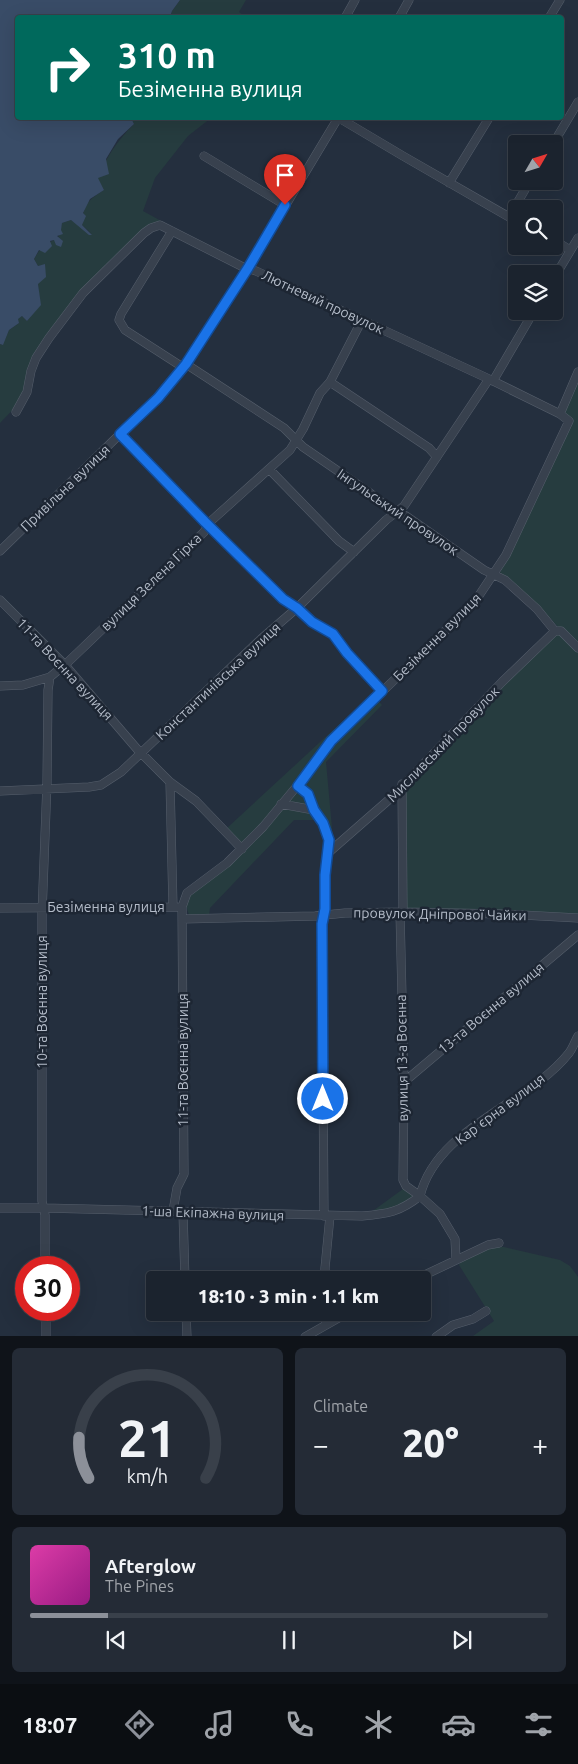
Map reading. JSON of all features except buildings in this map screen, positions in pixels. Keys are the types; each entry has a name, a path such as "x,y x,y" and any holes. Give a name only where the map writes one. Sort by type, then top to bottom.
{"street":[{"path":"347,15 356,0"},
{"path":"401,15 410,0"},
{"path":"551,15 560,0"},
{"path":"558,135 578,102"},
{"name":"Привільна вулиця","path":"0,551 158,398 185,366 248,268 337,120"},
{"path":"341,120 508,216"},
{"path":"449,183 488,120"},
{"path":"204,156 285,205"},
{"name":"Лютневий провулок","path":"16,412 27,392 31,371 36,358 83,293 144,232 160,225 248,268 491,380 560,414 569,421"},
{"name":"Інгульський провулок","path":"172,232 121,314 119,320 125,330 284,428 303,447 370,492 390,510 406,516 484,570 505,580 537,609 555,631 560,631 578,648"},
{"path":"561,265 578,238"},
{"path":"563,246 570,250"},
{"name":"вулиця Зелена Гірка","path":"0,686 24,684 50,677 65,665 204,532 209,525 290,450 310,416 320,392 330,382 362,320"},
{"name":"Константинівська вулиця","path":"0,791 46,790 102,785 121,772 261,639 297,608 386,520 404,506 491,380 528,320"},
{"path":"560,414 578,372"},
{"path":"330,382 428,448 437,457"},
{"name":"Безіменна вулиця","path":"0,908 178,907 187,893 242,849 298,786 331,741 474,603 506,555 569,421"},
{"path":"120,434 283,599 297,608 312,622 333,634 347,653 382,691"},
{"path":"269,469 339,541 354,552"},
{"name":"11-та Воєнна вулиця","path":"0,600 65,665 141,754 170,782 196,801 242,849"},
{"name":"Мисливський провулок","path":"328,854 392,797 402,784 502,682 555,631"},
{"name":"10-та Воєнна вулиця","path":"45,1256 43,907 48,690 50,677"},
{"name":"11-та Воєнна вулиця","path":"170,782 178,907 182,918 184,1174 177,1188 173,1211"},
{"name":"вулиця 13-а Воєнна","path":"402,784 403,1180 406,1186 420,1196"},
{"path":"298,786 308,794 314,810 323,823 329,840 322,924 327,1216 325,1271"},
{"path":"281,804 314,810"},
{"name":"провулок Дніпрової Чайки","path":"182,918 324,916 345,913 402,912 578,918"},
{"name":"13-та Воєнна вулиця","path":"404,1082 578,935"},
{"name":"Карʼєрна вулиця","path":"420,1196 424,1182 453,1144 540,1081 570,1052 578,1036"},
{"path":"420,1196 440,1214 456,1239 456,1259"},
{"name":"1-ша Екіпажна вулиця","path":"0,1208 327,1216 380,1215 407,1206 420,1196"},
{"path":"183,1212 185,1271"},
{"path":"431,1272 488,1245 499,1243"},
{"path":"436,1336 453,1325 473,1319 486,1311"},
{"path":"46,1321 46,1336"},
{"path":"186,1321 187,1336"},
{"path":"304,1336 332,1321"}],"green space":[{"path":"180,0 246,0 239,12 243,15 171,15"},
{"path":"132,120 208,120 188,136 155,178 143,211 163,222 160,227 152,229 92,287 38,356 29,393 0,423 0,344 2,345 9,330 19,323 17,319 22,316 27,321 40,305 38,284 44,265 38,266 34,259 44,246 58,238 62,223 71,220 92,234 82,225 85,208 90,200 104,190 97,178 113,150 134,124"},
{"path":"578,375 578,915 407,909 404,905 404,792 408,781 559,628 543,610 500,574 501,568 572,419 566,415 564,409"},
{"path":"372,694 382,705 326,762 333,839 323,837 323,828 318,820 294,820 210,908 209,916 190,916 187,904 191,893 245,850 226,829"},
{"path":"406,1188 413,1198 397,1207 370,1213 403,1189"},
{"path":"495,1246 560,1260 570,1266 578,1277 578,1336 473,1336 494,1321 459,1265 470,1255"}],"water":[{"path":"0,0 180,0 171,15 15,15 15,120 132,120 134,124 118,139 106,159 109,174 98,178 104,190 90,199 83,213 86,216 82,225 92,235 89,235 71,220 62,223 61,230 63,234 57,236 63,241 61,247 56,245 54,240 50,241 52,246 45,253 39,250 34,259 38,266 45,264 46,277 38,284 41,305 27,321 22,316 18,319 19,323 9,330 3,345 0,344"}],"route":[{"path":"285,205 202,342 158,398 120,434 214,529 237,555 283,599 297,608 312,622 333,634 347,653 382,691 331,741 302,778 298,786 308,794 314,810 323,823 329,840 325,875 325,909 322,924 323,1099"}]}
